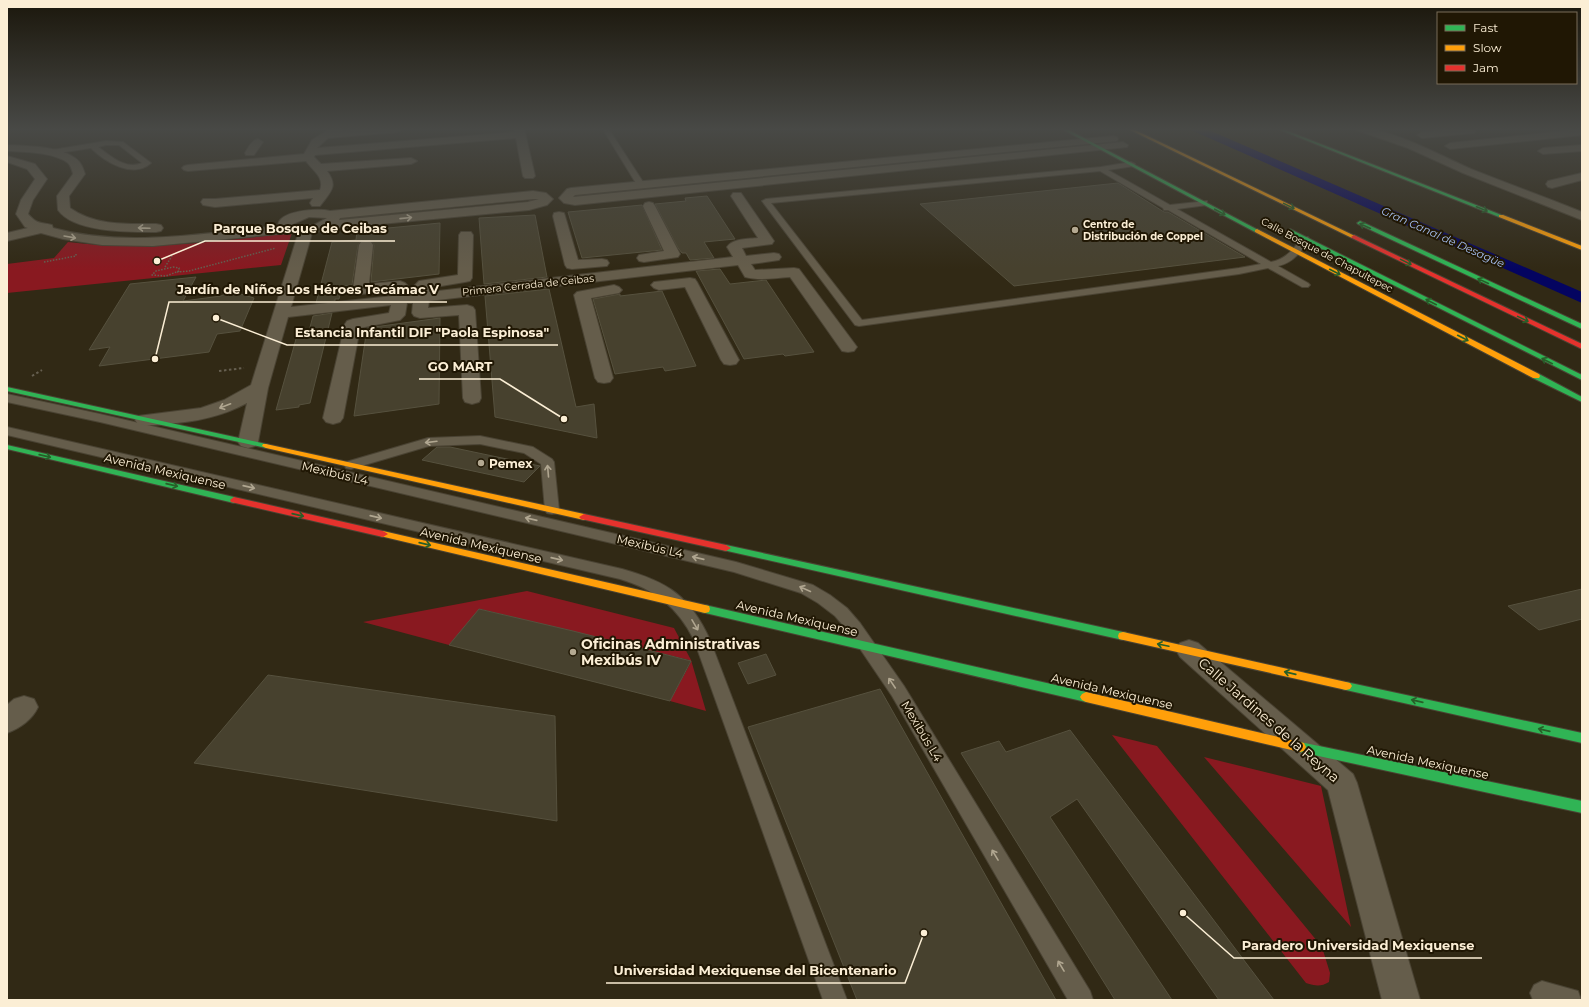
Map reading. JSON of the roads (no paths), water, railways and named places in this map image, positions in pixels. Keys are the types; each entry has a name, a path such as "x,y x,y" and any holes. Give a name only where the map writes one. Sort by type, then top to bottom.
{"main road":[{"name":"Calle Bosque de Chapultepec","path":"1152,175 1582,400"},
{"path":"1225,175 1582,348"},
{"path":"1396,175 1582,248"},
{"path":"1418,175 1582,238"},
{"path":"1350,219 1582,327"},
{"name":"Calle Bosque de Chapultepec","path":"1284,228 1582,378"},
{"path":"7,389 1582,738"},
{"name":"Avenida Mexiquense","path":"7,447 1301,747 1582,807"}],"street":[{"path":"39,175 41,179 16,215 30,224 41,229 81,239 117,242 153,242 292,223 310,214 324,193 328,184 326,175"},
{"path":"14,201 62,196 78,175"},
{"path":"761,175 685,185 575,201 565,198 571,192 641,185 685,185 834,175"},
{"path":"1477,175 1582,216"},
{"path":"1552,184 1582,176"},
{"path":"248,200 254,187"},
{"path":"216,191 207,202 324,193"},
{"path":"248,442 260,388 305,235 327,220 533,194 547,199 543,202 529,206 327,220 310,214"},
{"path":"62,196 64,210 82,221"},
{"path":"737,196 767,241 734,247 750,274 794,272 848,347"},
{"path":"649,206 673,254 638,260 645,285 690,282 730,360"},
{"path":"559,216 572,265 614,263 622,274 623,288 582,296 604,378"},
{"path":"7,237 82,221 106,225 172,228 292,223 305,235"},
{"path":"466,235 465,278 427,283 422,286 420,313 467,310 472,398"},
{"path":"333,418 353,324 396,316 400,300 400,286 361,289 366,245"},
{"name":"Primera Cerrada de Ceibas","path":"281,313 774,257"},
{"path":"145,420 181,418 212,411 233,403 260,388"},
{"name":"Calle Jardines de la Reyna","path":"1189,650 1342,783 1401,1000"}],"lane":[{"path":"635,175 641,185"},
{"path":"1037,175 766,201 859,323 1239,271 1280,263 1297,252 1305,239"},
{"path":"1110,175 1305,285"},
{"path":"1167,208 1204,203"},
{"name":"Mexibús L4","path":"7,398 736,566 807,589 824,599 841,612 868,647 898,691 1081,1000"},
{"path":"7,431 622,574 650,583 671,596 688,614 697,628 702,640 835,1000"},
{"path":"351,465 428,442 480,440 528,450 547,462 552,510"},
{"path":"1542,993 1569,1000"}],"waterway":[{"name":"Gran Canal de Desagüe","path":"1302,175 1582,298"}],"place":[{"name":"Centro de Distribución de Coppel","path":"1075,230"},
{"name":"Parque Bosque de Ceibas","path":"157,261"},
{"name":"Estancia Infantil DIF \"Paola Espinosa\"","path":"216,318"},
{"name":"Jardín de Niños Los Héroes Tecámac V","path":"155,359"},
{"name":"GO MART","path":"564,419"},
{"name":"Pemex","path":"481,463"},
{"name":"Oficinas Administrativas Mexibús IV","path":"573,652"},
{"name":"Paradero Universidad Mexiquense","path":"1183,913"},
{"name":"Universidad Mexiquense del Bicentenario","path":"924,933"}]}
